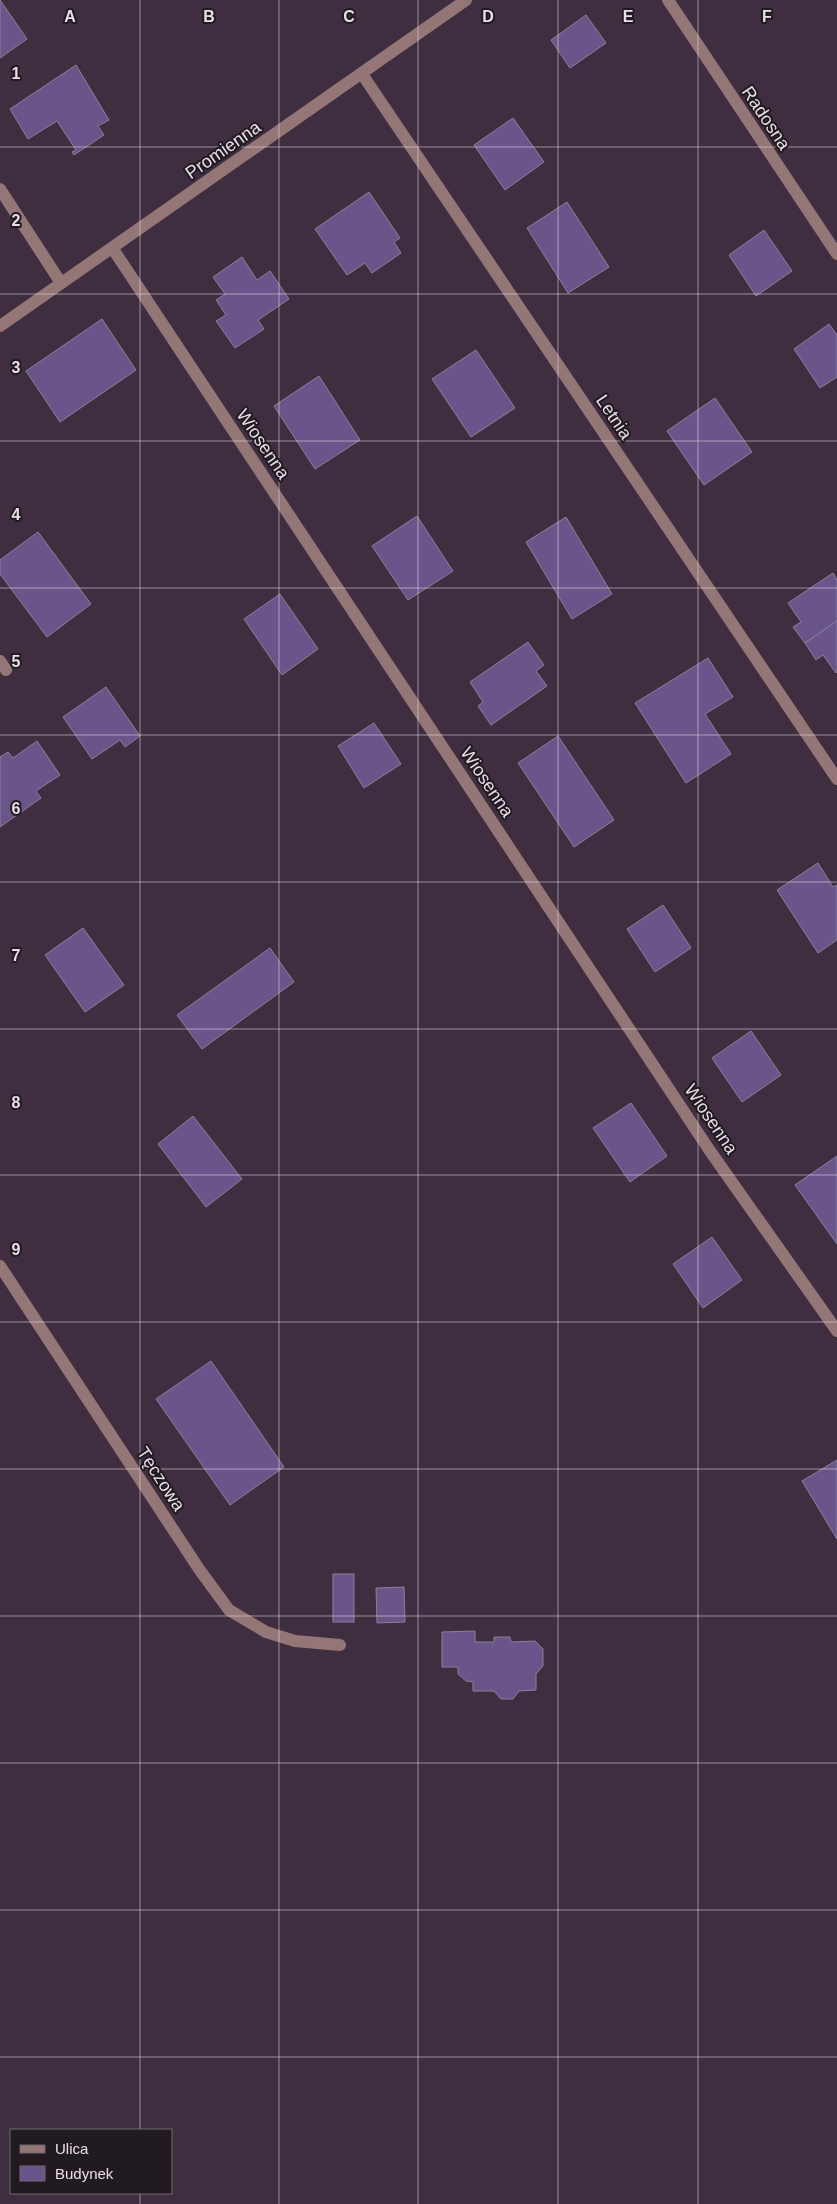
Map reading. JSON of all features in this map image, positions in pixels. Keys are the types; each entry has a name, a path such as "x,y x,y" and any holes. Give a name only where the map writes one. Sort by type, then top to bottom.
{"street":[{"name":"Promienna","path":"0,326 113,249 466,0"},
{"name":"Radosna","path":"668,0 837,254"},
{"name":"Letnia","path":"362,74 837,779"},
{"path":"0,189 61,283"},
{"name":"Wiosenna","path":"113,249 710,1151 837,1331"},
{"name":"Tęczowa","path":"0,1266 199,1568 229,1610 266,1632 295,1640 340,1645"}],"building":[{"path":"0,0 27,39 0,58"},
{"path":"586,15 606,43 570,68 551,40"},
{"path":"76,65 109,120 98,126 104,135 74,155 72,152 76,150 57,121 28,139 10,109"},
{"path":"513,118 544,162 505,190 474,145"},
{"path":"369,192 400,238 394,242 401,253 372,273 365,263 347,275 315,229"},
{"path":"567,202 609,267 568,293 527,228"},
{"path":"764,230 792,271 756,296 729,255"},
{"path":"242,257 257,280 270,271 289,299 258,320 264,329 235,348 216,321 226,315 216,300 225,294 213,277"},
{"path":"102,319 136,370 60,422 26,371"},
{"path":"829,324 837,335 837,377 820,388 794,349"},
{"path":"476,350 515,408 471,437 432,379"},
{"path":"319,376 360,440 315,469 274,406"},
{"path":"715,398 752,452 704,485 667,431"},
{"path":"417,516 453,571 408,600 372,546"},
{"path":"566,517 612,594 572,619 526,542"},
{"path":"38,532 91,604 47,637 0,574 0,560"},
{"path":"833,573 837,580 837,621 805,643 793,627 801,622 788,603"},
{"path":"280,594 318,649 282,675 244,619"},
{"path":"837,621 836,673 823,655 816,660 805,643"},
{"path":"528,642 544,665 536,671 547,686 491,725 478,706 483,702 470,682"},
{"path":"708,658 733,697 705,714 731,754 686,783 635,703"},
{"path":"106,687 140,736 125,747 120,740 92,759 63,717"},
{"path":"374,723 401,764 364,788 338,746"},
{"path":"558,736 614,820 574,847 518,763"},
{"path":"37,741 60,775 36,791 41,798 0,827 0,757 8,752 13,758"},
{"path":"818,863 833,887 837,885 837,940 818,953 777,890"},
{"path":"663,905 691,948 655,972 627,929"},
{"path":"83,928 124,985 85,1012 45,955"},
{"path":"270,948 294,982 202,1049 177,1015"},
{"path":"751,1031 781,1075 742,1102 712,1058"},
{"path":"631,1103 667,1156 630,1182 593,1128"},
{"path":"193,1116 242,1179 206,1207 158,1144"},
{"path":"837,1156 837,1244 795,1185"},
{"path":"712,1237 742,1280 703,1308 673,1264"},
{"path":"211,1361 284,1467 230,1505 156,1399"},
{"path":"837,1460 837,1539 802,1481"},
{"path":"333,1574 354,1574 354,1622 333,1622"},
{"path":"404,1587 405,1622 377,1623 376,1588"},
{"path":"475,1631 475,1642 494,1642 494,1637 510,1637 511,1642 535,1641 543,1649 543,1666 536,1674 536,1690 519,1691 513,1699 501,1699 494,1691 473,1691 473,1682 466,1681 458,1674 458,1667 442,1667 442,1632"}]}
